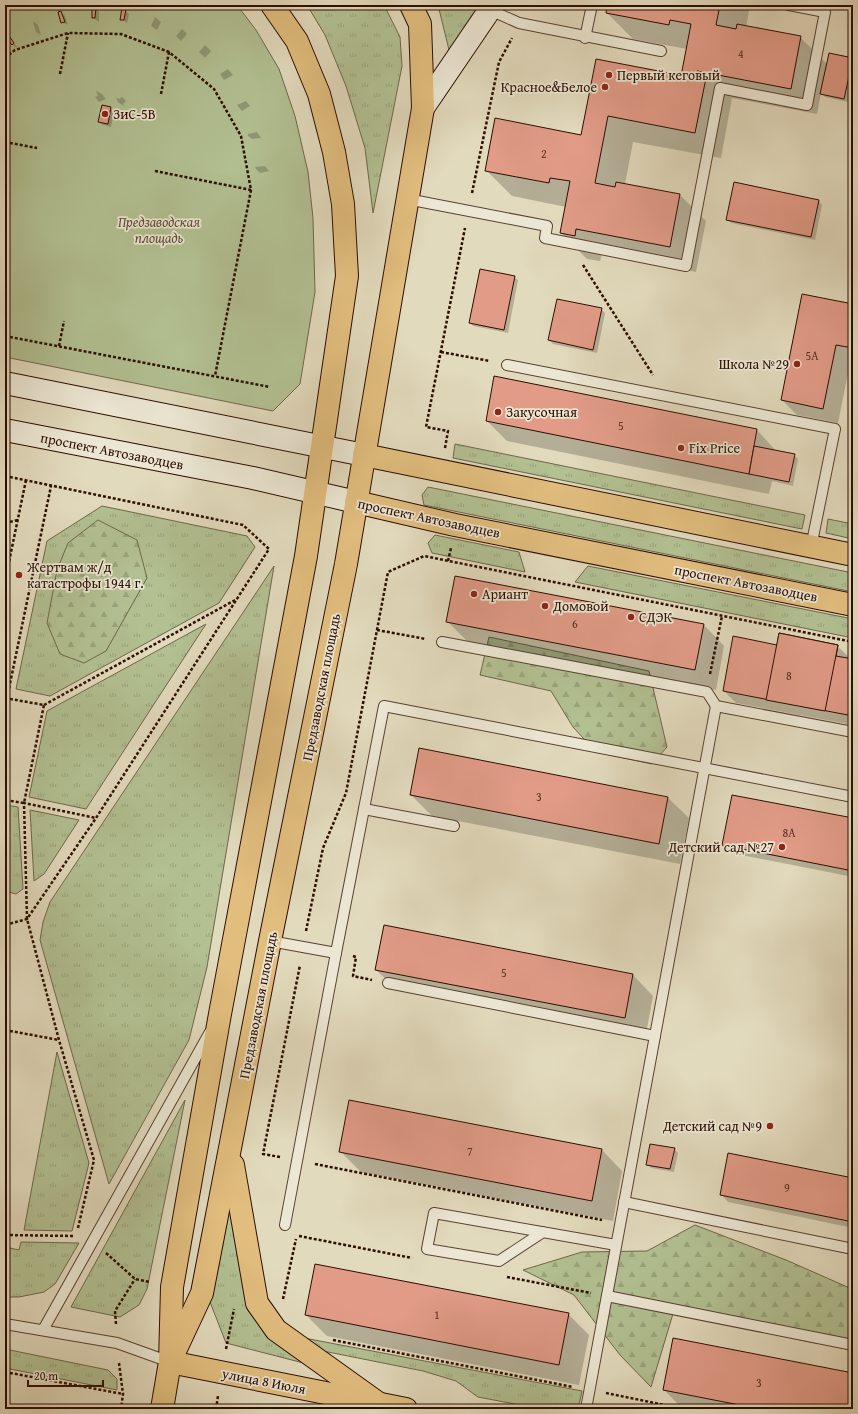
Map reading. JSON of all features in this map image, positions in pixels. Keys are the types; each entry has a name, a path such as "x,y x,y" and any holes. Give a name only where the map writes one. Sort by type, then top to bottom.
{"main road":[{"path":"272,5 297,41 319,94 334,152 343,204 347,276 315,493"},
{"name":"Предзаводская площадь","path":"170,1362 202,1293 270,941 346,564 423,108 420,24 411,5"},
{"path":"423,108 491,7"},
{"path":"5,383 322,446 853,555"},
{"name":"проспект Автозаводцев","path":"5,430 252,478 455,525 853,605"},
{"name":"Предзаводская площадь","path":"162,1409 170,1362 172,1287 220,1014 306,556 315,493"},
{"path":"231,1146 256,1303 276,1330 378,1403"},
{"name":"улица 8 Июля","path":"170,1362 406,1409"}],"lane":[{"path":"585,38 592,5"},
{"path":"407,199 547,226 545,238 686,266 720,88 807,105 825,12 789,5"},
{"path":"491,7 519,23 585,38 661,51"},
{"path":"507,365 835,429 811,547"},
{"path":"442,642 707,692 716,706 586,1409"},
{"path":"285,1225 384,706 853,797"},
{"path":"716,706 853,732"},
{"path":"364,808 454,826"},
{"path":"270,941 336,953"},
{"path":"388,983 655,1036"},
{"path":"43,1330 94,1242 220,1014"},
{"path":"624,1202 853,1249"},
{"path":"543,1232 499,1261 427,1249 434,1213 543,1232 616,1245"},
{"path":"607,1296 853,1345"},
{"path":"5,1324 117,1343 170,1362"}],"path":[{"path":"60,74 68,32"},
{"path":"5,58 15,50 68,32 121,34 169,52 214,88 241,136 251,190 215,376"},
{"path":"161,94 169,52"},
{"path":"5,142 37,148"},
{"path":"155,171 251,190"},
{"path":"570,243 666,396"},
{"path":"59,346 64,321"},
{"path":"5,336 270,387"},
{"path":"441,352 507,365"},
{"path":"445,450 448,431"},
{"path":"5,476 243,525 269,549 96,818 27,919 5,925"},
{"path":"5,581 26,480"},
{"path":"51,486 6,698 44,705 237,599"},
{"path":"5,523 18,520"},
{"path":"448,561 449,554"},
{"path":"620,1224 263,1154 303,947 324,848 346,793 388,572 424,556 853,642"},
{"path":"707,692 722,616"},
{"path":"377,630 442,642"},
{"path":"44,705 24,803 27,919 59,1040 94,1160 76,1236"},
{"path":"5,800 96,818"},
{"path":"336,953 356,957 353,976 388,983"},
{"path":"5,1030 59,1040"},
{"path":"5,1235 76,1236 94,1242"},
{"path":"282,1301 296,1235"},
{"path":"331,1340 684,1409"},
{"path":"5,1372 123,1394"}],"green space":[{"name":"Предзаводская площадь","path":"5,5 237,5 256,30 279,69 295,116 308,172 313,218 315,292 300,384 273,411 5,357"},
{"path":"307,5 384,5 400,37 402,66 373,213 365,148 346,86 325,35"},
{"path":"438,5 483,5 450,54"},
{"path":"455,444 805,515 802,529 453,458"},
{"path":"428,487 853,573 853,592 424,505 422,495"},
{"path":"102,506 247,536 255,547 219,603 50,696 16,689 47,541"},
{"path":"828,519 853,524 853,539 826,533"},
{"path":"98,520 137,540 147,578 106,651 84,663 60,654 47,623 57,570 68,543"},
{"path":"435,535 519,552 525,572 432,553 428,543"},
{"path":"274,566 207,967 189,1040 109,1184 40,940 43,922 50,902"},
{"path":"588,566 853,619 853,638 575,582"},
{"path":"206,624 86,809 29,797 47,711"},
{"path":"489,637 649,671 667,747 652,764 596,752 573,727 551,691 480,675"},
{"path":"5,805 18,807 23,889 16,894 5,891"},
{"path":"30,810 79,820 44,874 34,881"},
{"path":"57,1052 89,1163 72,1231 24,1230"},
{"path":"185,1100 147,1289 139,1305 120,1317 71,1307"},
{"path":"229,1186 246,1286 315,1366 226,1343 210,1302"},
{"path":"695,1225 786,1260 852,1289 853,1287 853,1347 815,1343 720,1323 675,1307 651,1387 620,1355 574,1295 523,1270 582,1252 647,1251"},
{"path":"21,1242 79,1243 55,1284 44,1292 19,1297 5,1297 5,1247 19,1250"},
{"path":"304,1338 582,1391 578,1409 541,1409 478,1397 456,1381 423,1371 318,1350"},
{"path":"5,1349 108,1370 117,1379 117,1390 5,1368"}],"building":[{"path":"607,5 720,5 716,25 736,29 737,24 801,36 791,89 697,71 695,78 681,76 691,24 670,20 669,25 606,13"},
{"path":"92,7 96,7 95,18 92,18"},
{"path":"122,8 126,9 124,20 120,20"},
{"path":"61,11 65,22 61,23 58,12"},
{"path":"7,33 14,43 12,45 5,36"},
{"path":"829,53 853,58 844,99 820,94"},
{"path":"596,59 695,78 697,71 707,73 695,133 608,116 595,183 615,187 616,182 680,194 670,247 576,229 575,236 560,233 570,181 550,178 549,183 485,171 495,118 581,135"},
{"path":"102,105 111,107 108,124 98,122"},
{"path":"734,182 819,200 811,237 726,220"},
{"path":"480,269 515,276 504,330 469,323"},
{"path":"802,294 853,304 853,348 836,345 823,409 781,400"},
{"path":"557,299 602,308 593,350 548,340"},
{"path":"494,376 757,429 749,474 486,421"},
{"path":"754,446 795,454 789,482 749,474"},
{"path":"455,576 704,624 695,670 446,622"},
{"path":"779,633 838,645 836,656 853,659 853,716 723,691 733,636 777,645"},
{"path":"779,633 838,645 825,711 766,700"},
{"path":"419,748 668,797 659,844 410,795"},
{"path":"732,795 853,818 853,871 722,845"},
{"path":"384,925 633,974 625,1018 375,970"},
{"path":"349,1100 602,1149 592,1201 339,1152"},
{"path":"650,1144 675,1148 670,1169 646,1165"},
{"path":"728,1153 853,1178 853,1222 720,1195"},
{"path":"315,1264 569,1313 559,1365 305,1315"},
{"path":"673,1338 853,1373 853,1409 760,1409 663,1390"}],"place":[{"name":"Первый кеговый","path":"609,75"},
{"name":"Красное&Белое","path":"605,87"},
{"name":"ЗиС-5В","path":"105,114"},
{"name":"Школа №29","path":"797,364"},
{"name":"Закусочная","path":"498,412"},
{"name":"Fix Price","path":"681,448"},
{"name":"Жертвам ж/д катастрофы 1944 г.","path":"19,575"},
{"name":"Ариант","path":"474,594"},
{"name":"Домовой","path":"545,606"},
{"name":"СДЭК","path":"631,617"},
{"name":"Детский сад №27","path":"782,847"},
{"name":"Детский сад №9","path":"770,1126"}]}
